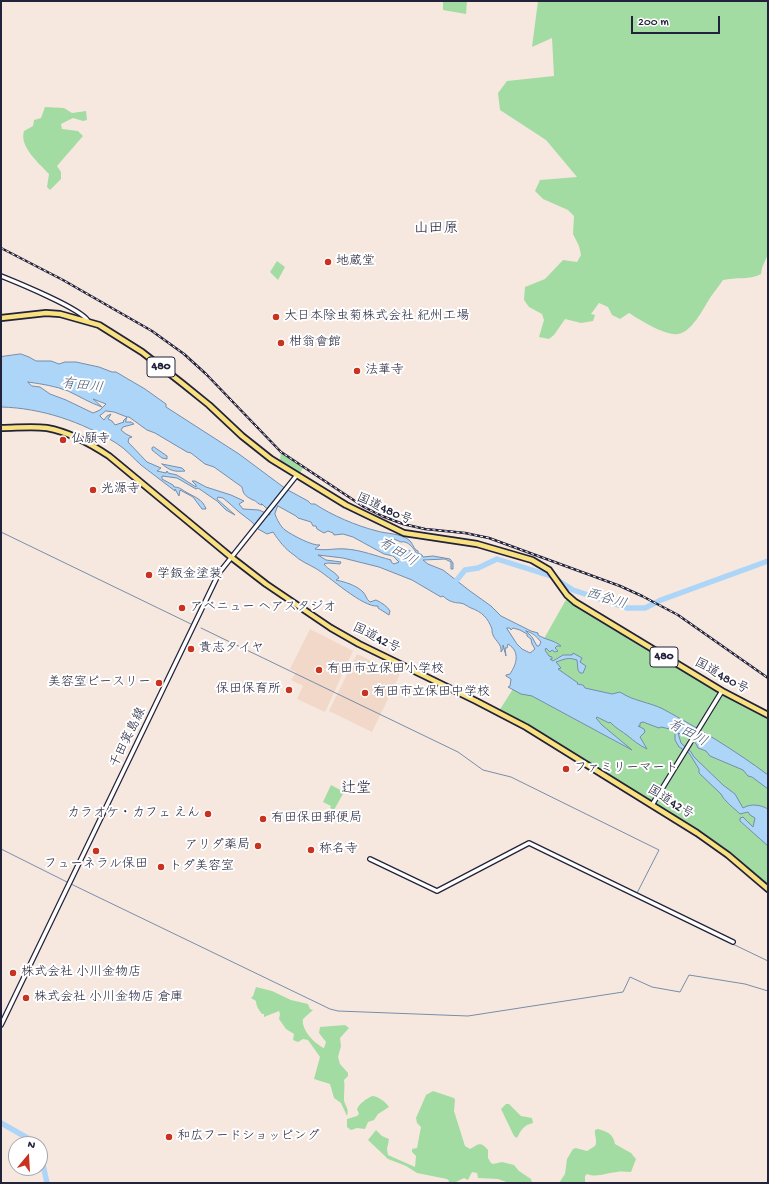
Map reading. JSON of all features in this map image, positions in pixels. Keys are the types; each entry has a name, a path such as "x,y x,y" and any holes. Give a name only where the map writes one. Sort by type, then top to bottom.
{"highway":[{"name":"国道480号","path":"1,318 46,313 60,314 88,321 112,333 142,352 204,401 262,452 296,476 349,506 404,533 477,544 539,563 554,574 565,592 579,604 721,693 768,715"},
{"name":"国道42号","path":"1,428 48,428 66,434 96,448 109,456 266,584 331,628 359,644 504,715 653,804 716,846 768,889"}],"street":[{"path":"1,276 35,290 84,316 88,321"},
{"name":"千田箕島線","path":"1,1026 219,573 296,476"},
{"path":"653,804 721,693"},
{"path":"370,859 437,891 529,843 733,942"}],"shaded area":[{"name":"有田市立保田小学校","path":"310,629 353,651 325,712 297,699 303,686 291,680 296,672 290,669"},
{"name":"有田市立保田中学校","path":"357,654 400,674 372,732 329,711"}],"green space":[{"path":"443,1 467,1 466,14 443,10"},
{"path":"538,1 768,1 768,254 761,274 748,278 723,280 697,319 688,329 683,332 678,334 666,333 639,320 629,313 620,319 612,315 608,307 599,303 591,314 595,315 593,321 581,323 565,319 554,335 549,339 539,337 544,320 542,314 529,307 524,300 525,287 545,279 563,260 577,262 581,255 579,246 573,234 574,216 568,210 543,199 535,191 540,180 577,177 546,140 500,110 498,93 507,81 554,76 552,38 532,47"},
{"path":"45,107 64,108 72,113 86,111 87,120 83,121 73,118 61,124 62,129 78,131 83,136 57,166 61,172 61,179 50,190 47,187 49,174 35,160 27,149 23,137 24,131 33,126 34,120 41,118"},
{"path":"277,261 285,267 278,280 270,272"},
{"path":"281,453 303,468 300,473 280,460"},
{"path":"567,598 574,604 714,689 768,717 768,888 730,855 499,711 537,651"},
{"path":"331,785 344,792 334,810 330,808 331,806 323,802"},
{"path":"256,987 272,991 291,1000 308,1004 310,1009 313,1010 303,1019 304,1028 313,1040 324,1048 326,1042 319,1033 320,1027 345,1025 349,1028 340,1038 341,1046 338,1057 340,1064 348,1073 348,1076 344,1080 344,1100 348,1110 347,1116 341,1103 334,1098 330,1084 314,1079 320,1057 308,1040 303,1039 298,1042 293,1040 294,1034 286,1029 279,1019 279,1011 264,1017 264,1014 262,1014 258,1008 256,1001 251,998"},
{"path":"433,1091 454,1098 454,1111 465,1146 470,1149 479,1144 483,1145 488,1150 488,1158 491,1163 502,1162 514,1165 519,1171 531,1179 532,1183 509,1183 498,1179 478,1178 477,1173 472,1172 468,1180 464,1178 454,1183 449,1183 447,1179 417,1173 406,1166 388,1159 368,1140 376,1130 382,1136 389,1139 387,1149 388,1155 415,1167 416,1156 412,1152 412,1149 417,1148 421,1127 417,1123 416,1118 426,1095"},
{"path":"372,1096 382,1100 389,1107 378,1114 374,1120 368,1122 365,1129 357,1128 351,1130 347,1127 347,1119 357,1116 359,1114 357,1109 358,1107 363,1101"},
{"path":"506,1104 509,1104 521,1116 532,1118 533,1123 523,1128 517,1138 514,1136 501,1109"},
{"path":"598,1129 613,1137 615,1144 631,1153 636,1159 631,1172 598,1175 587,1174 585,1176 585,1183 559,1183 565,1174 567,1159 573,1149 576,1148 587,1151 595,1146 595,1130"}],"water":[{"name":"有田川","path":"21,354 36,361 51,361 59,364 65,362 76,362 116,372 145,389 166,404 166,407 239,454 286,489 311,504 315,504 344,520 405,538 410,541 418,553 423,557 433,556 450,559 453,563 453,569 451,569 451,562 445,559 423,560 428,564 443,570 491,606 501,616 538,633 538,635 544,638 556,642 561,646 557,646 555,648 558,651 555,652 552,650 550,652 546,648 545,650 549,656 552,657 552,659 550,659 553,661 563,655 572,655 573,653 582,658 580,662 586,666 583,673 580,673 578,670 577,660 564,659 556,662 561,668 558,669 578,683 577,684 583,685 585,688 612,694 620,692 663,709 717,740 768,775 768,789 752,777 748,776 743,770 710,756 706,751 698,748 695,742 690,738 678,733 681,743 723,785 735,794 743,808 749,805 756,805 768,809 768,846 740,821 740,818 743,817 753,827 755,818 748,812 740,814 699,773 699,769 689,753 679,747 675,740 675,732 670,729 659,728 643,722 640,723 640,726 638,726 644,729 645,732 640,737 647,749 610,722 609,723 597,717 596,718 602,725 632,750 532,696 521,694 508,687 510,686 511,679 506,675 510,674 514,667 516,659 515,651 508,644 507,648 505,648 506,656 503,645 501,652 501,647 492,633 489,622 478,611 463,604 451,601 443,596 441,597 412,580 379,567 343,558 318,555 326,560 341,562 340,564 324,564 338,576 339,578 336,580 357,587 363,592 370,602 376,600 382,603 390,611 389,615 378,608 378,606 364,602 355,597 321,572 299,559 280,542 273,532 267,534 258,529 252,522 223,498 218,497 217,499 235,515 226,510 217,501 198,488 196,489 177,478 162,476 162,479 174,487 181,489 198,499 203,503 206,509 202,509 193,497 180,490 179,496 175,489 175,491 145,468 120,445 103,435 46,413 1,407 1,357","holes":["28,382 63,389 102,407 93,399 106,404 100,410 93,413 50,394 40,387 32,386","106,411 114,412 127,417 123,421 124,422 115,425 108,419 111,414 104,420 100,416","127,417 147,430 191,453 205,464 214,467 242,487 243,492 247,497 259,504 262,504 269,510 270,515 259,510 243,509 239,504 244,501 231,495 192,481 196,487 177,475 168,473 167,471 166,473 157,471 161,468 147,462 128,442 129,438 132,437 121,430 123,427 134,424 131,422 126,422","278,506 298,518 311,522 313,526 316,526 317,529 324,533 328,531 334,535 343,534 353,537 384,554 393,556 399,562 394,564 391,560 352,550 315,549 320,545 307,542 297,537 285,530 279,523 275,514","390,539 406,542 417,554 403,548","507,628 510,628 511,630 513,628 520,630 527,634 527,636 531,639 535,649 530,653 522,649 517,644","526,631 534,635 541,642 539,646 537,646 532,637"]},
{"path":"154,447 167,456 167,459 162,458 152,450"},
{"path":"162,464 182,468 185,471 173,470"}],"waterway":[{"path":"1,532 191,624"},
{"name":"西谷川","path":"452,586 465,570 478,568 497,559 551,576 573,590 627,608 645,608 661,600 768,561"},
{"path":"201,628 458,752 483,770 511,777 659,850 635,897 768,961"},
{"path":"1,849 69,883"},
{"path":"71,884 330,1009 338,1011 468,1016 623,992 630,977 652,987 680,992 689,975 745,984 768,991"},
{"path":"1,1123 24,1136"},
{"path":"45,1176 47,1183"}],"railway":[{"path":"1,248 63,280 152,331 184,354 206,374 281,452 364,507 403,524 425,529 465,533 489,538 620,586 678,615 768,678"}],"place":[{"name":"地蔵堂","path":"328,262"},
{"name":"大日本除虫菊株式会社 紀州工場","path":"276,317"},
{"name":"柑翁會館","path":"281,343"},
{"name":"法華寺","path":"357,371"},
{"name":"仏願寺","path":"63,440"},
{"name":"光源寺","path":"93,490"},
{"name":"学鈑金塗装","path":"149,575"},
{"name":"アベニュー ヘアスタジオ","path":"182,608"},
{"name":"貴志タイヤ","path":"191,649"},
{"name":"有田市立保田小学校","path":"319,670"},
{"name":"美容室ピースリー","path":"159,683"},
{"name":"保田保育所","path":"289,690"},
{"name":"有田市立保田中学校","path":"365,693"},
{"name":"ファミリーマート","path":"566,769"},
{"name":"カラオケ・カフェ えん","path":"208,814"},
{"name":"有田保田郵便局","path":"263,819"},
{"name":"アリダ薬局","path":"258,846"},
{"name":"称名寺","path":"311,850"},
{"name":"フューネラル保田","path":"96,851"},
{"name":"トダ美容室","path":"161,867"},
{"name":"株式会社 小川金物店","path":"13,973"},
{"name":"株式会社 小川金物店 倉庫","path":"26,998"},
{"name":"和広フードショッピング","path":"169,1137"}],"district":[{"name":"山田原","path":"436,230"},
{"name":"辻堂","path":"356,790"}]}
